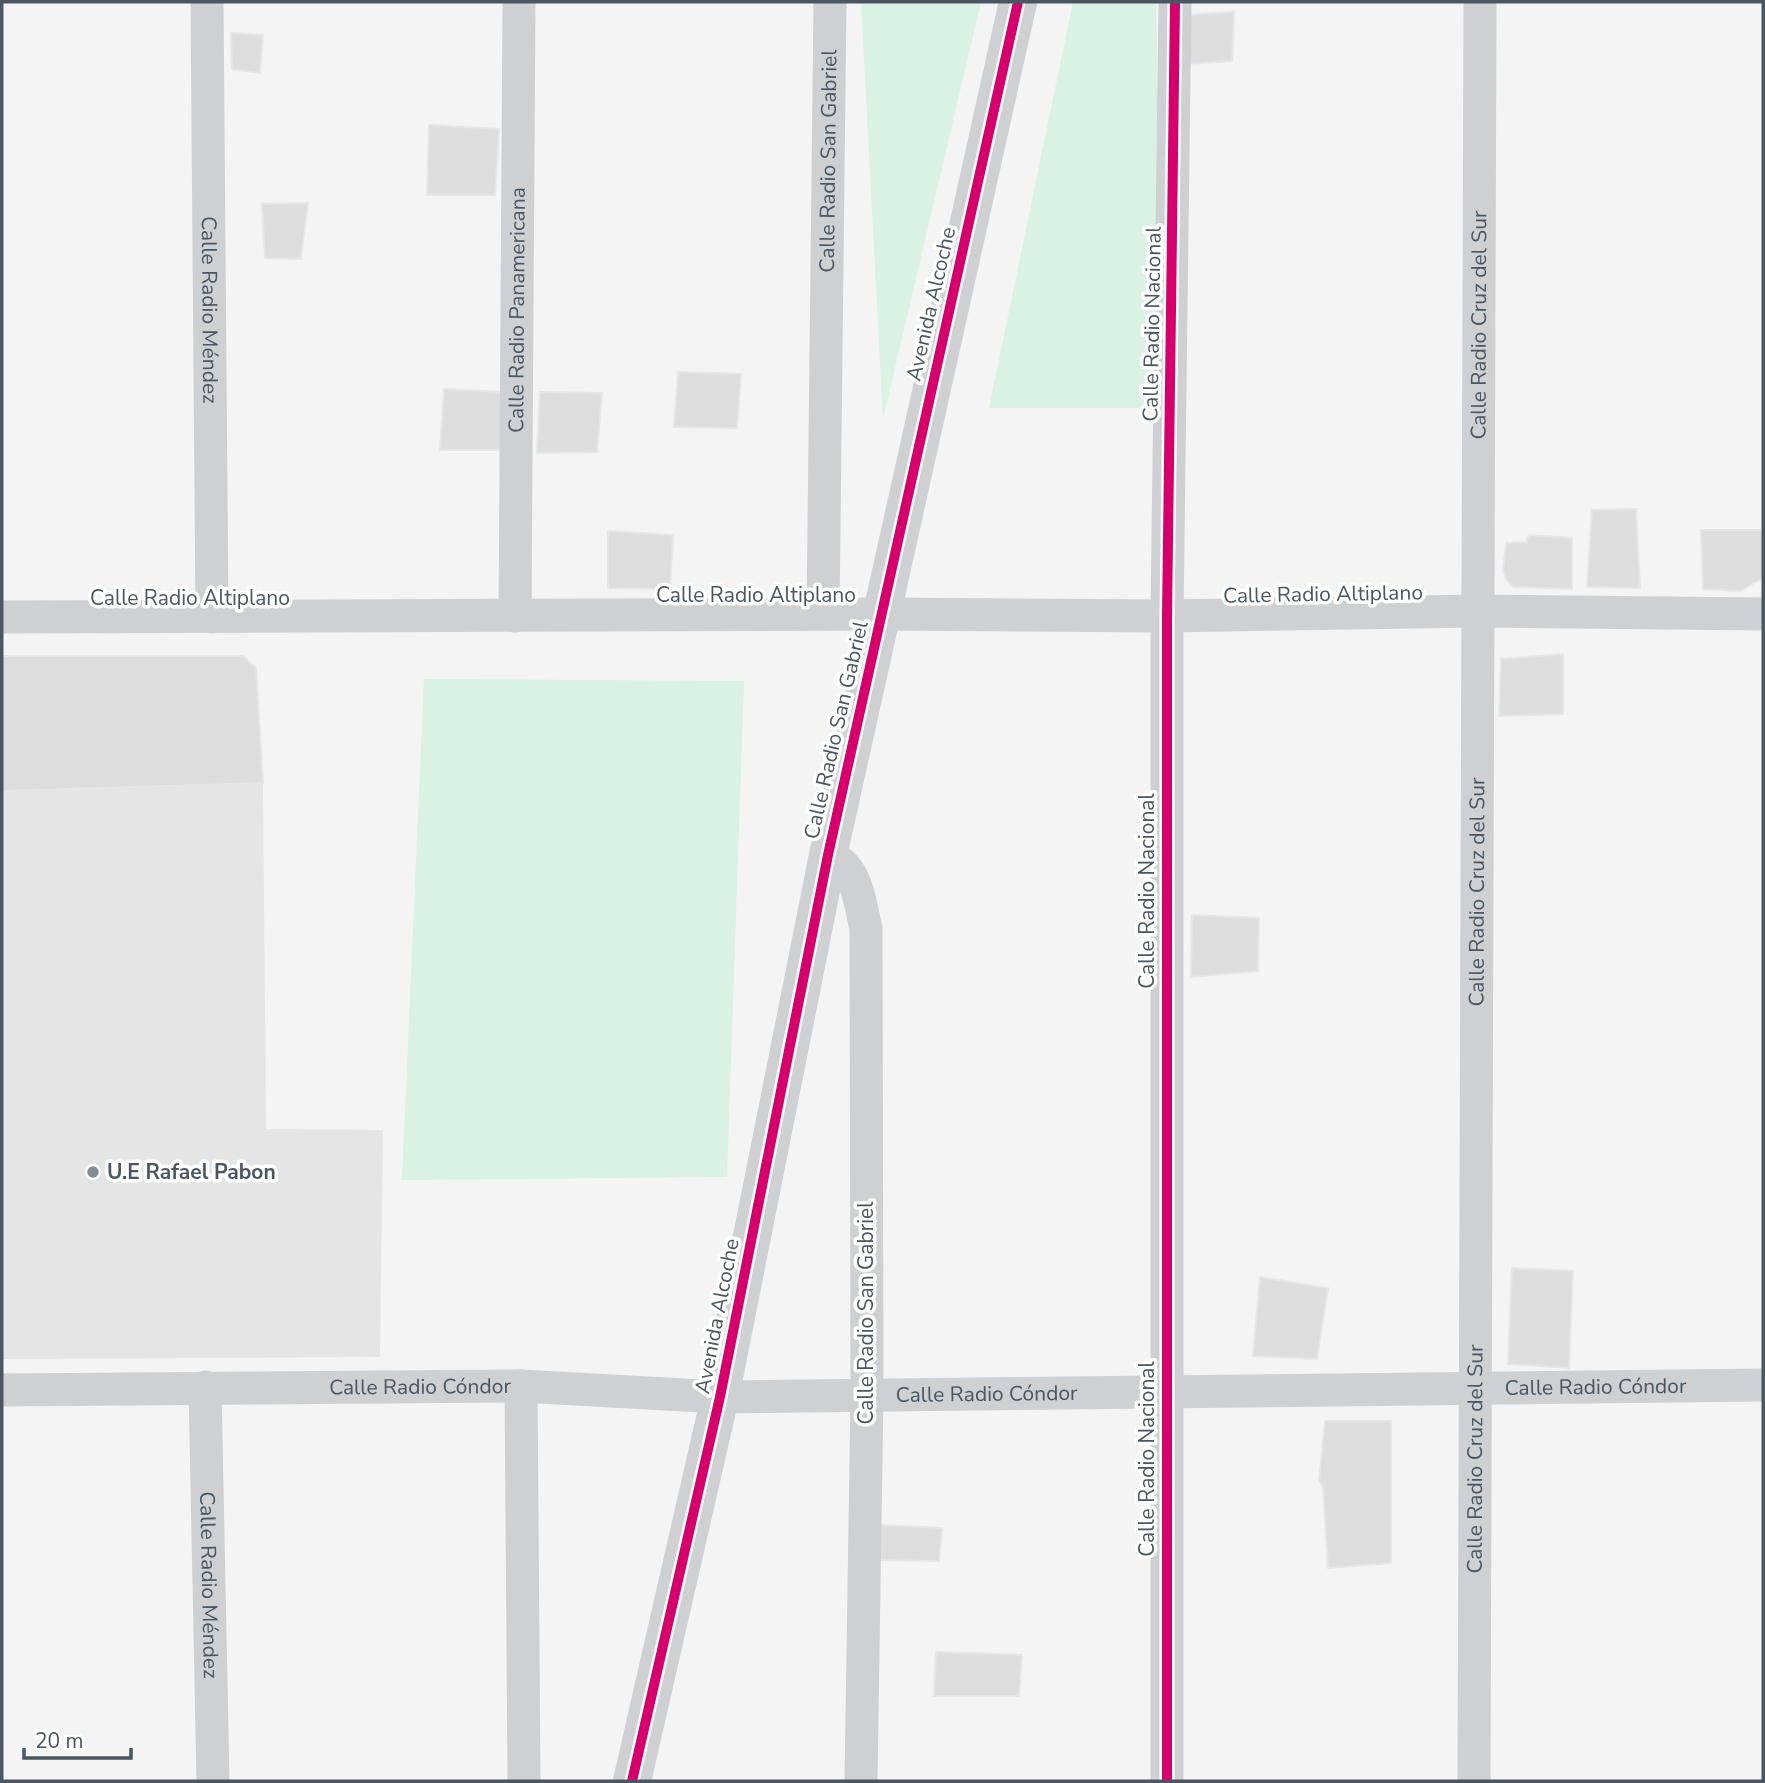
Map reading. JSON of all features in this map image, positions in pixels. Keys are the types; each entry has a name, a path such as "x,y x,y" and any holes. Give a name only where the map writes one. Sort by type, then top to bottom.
{"street":[{"name":"Calle Radio Méndez","path":"207,2 212,617"},
{"name":"Calle Radio Panamericana","path":"515,616 519,2"},
{"name":"Calle Radio San Gabriel","path":"823,614 830,2"},
{"name":"Avenida Alcoche","path":"882,614 1018,2"},
{"name":"Calle Radio Nacional","path":"1167,1781 1167,617 1175,2"},
{"name":"Calle Radio Cruz del Sur","path":"1474,1781 1480,2"},
{"name":"Calle Radio Altiplano","path":"2,617 823,614 1167,617 1478,611 1763,614"},
{"name":"Calle Radio San Gabriel","path":"861,1781 867,1394 866,928 854,879 844,865 828,855 882,614"},
{"name":"Avenida Alcoche","path":"632,1781 720,1397 828,855"},
{"name":"Calle Radio Cóndor","path":"2,1390 521,1386 720,1397 1475,1386 1763,1385"},
{"path":"521,1386 524,1781"},
{"name":"Calle Radio Méndez","path":"205,1387 213,1781"}],"shaded area":[{"path":"263,783 266,1129 383,1130 380,1357 2,1359 2,791"}],"green space":[{"path":"861,2 981,2 883,419"},
{"path":"1073,2 1156,2 1164,408 989,408"},
{"path":"424,679 744,681 727,1177 402,1180"}],"building":[{"path":"1234,12 1232,61 1186,64 1187,15"},
{"path":"231,33 263,35 260,73 232,69"},
{"path":"429,125 499,129 495,195 427,195"},
{"path":"308,203 301,259 265,258 262,204"},
{"path":"678,372 741,374 737,428 674,427"},
{"path":"444,389 502,392 501,450 440,450"},
{"path":"540,392 602,393 597,452 537,453"},
{"path":"1636,509 1640,588 1587,587 1592,510"},
{"path":"1701,530 1763,530 1763,578 1740,591 1703,589"},
{"path":"608,531 673,535 670,589 608,588"},
{"path":"1529,535 1572,538 1572,589 1513,587 1506,579 1503,571 1506,543 1526,542"},
{"path":"1563,654 1563,714 1499,716 1501,659"},
{"path":"2,656 243,656 256,668 263,783 2,791"},
{"path":"1192,915 1259,918 1258,971 1191,977"},
{"path":"1512,1268 1573,1271 1569,1368 1508,1364"},
{"path":"1260,1277 1328,1288 1317,1359 1253,1356"},
{"path":"1325,1421 1391,1421 1391,1563 1328,1568 1323,1486 1319,1481"},
{"path":"878,1525 942,1528 939,1561 874,1560"},
{"path":"936,1652 1022,1655 1019,1696 934,1696"}],"cycle path":[{"path":"632,1781 720,1397 828,855 1018,2"},
{"path":"1167,1781 1167,616 1175,2"}],"place":[{"name":"U.E Rafael Pabon","path":"93,1172"}]}
